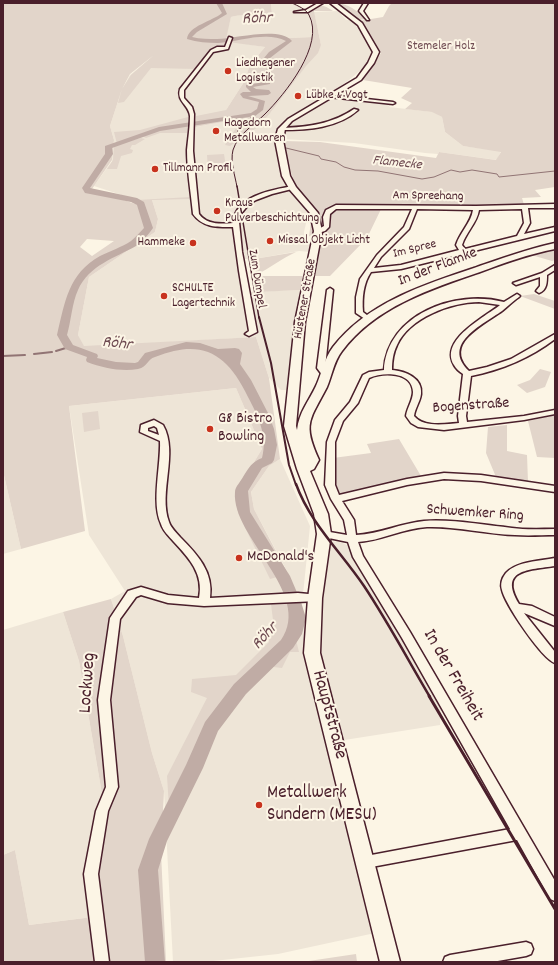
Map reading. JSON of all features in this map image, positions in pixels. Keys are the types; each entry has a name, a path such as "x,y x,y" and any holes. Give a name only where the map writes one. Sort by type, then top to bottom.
{"main road":[{"path":"283,128 290,120 356,82 374,58 376,52 367,34 357,21 333,3"},
{"name":"Hüstener Straße","path":"283,128 279,140 286,176 293,188 314,213 318,231 300,322 290,426 303,469 321,514 324,534"},
{"name":"In der Flamke","path":"303,469 309,466 313,460 304,437 304,422 307,410 337,349 352,333 368,319 386,308 436,283 516,256 555,246"},
{"name":"Hauptstraße","path":"324,534 307,597 312,652 390,962"}],"street":[{"path":"296,12 307,11 321,3"},
{"path":"357,21 368,19 361,11 366,3"},
{"path":"230,40 228,48 212,52 189,81 181,94 182,99 191,110 192,123 190,152 197,216 209,224 236,225"},
{"path":"331,96 393,103"},
{"path":"283,128 306,128 340,121 356,110"},
{"name":"Zum Dümpel","path":"249,334 253,332 241,265 236,216 248,203 268,193 293,188"},
{"name":"Am Spreehang","path":"318,231 323,230 327,226 325,216 327,212 333,208 525,208 555,206"},
{"path":"368,319 360,313 359,298 363,279 379,256 407,228 415,208"},
{"path":"463,251 459,245 460,238 463,231 476,214 476,208"},
{"path":"520,236 528,221 525,208"},
{"name":"Im Spree","path":"369,270 401,267 520,236 555,229"},
{"path":"516,283 544,274 555,267"},
{"path":"539,291 543,286 544,274"},
{"path":"531,278 539,282 544,282"},
{"path":"326,374 321,368 330,290"},
{"path":"467,374 456,362 455,350 467,332 517,296"},
{"path":"388,370 387,364 393,343 402,332 418,319 462,301 488,300 506,305"},
{"path":"467,374 493,369 524,355 555,336"},
{"name":"Bogenstraße","path":"388,370 405,375 416,385 417,394 410,408 410,416 414,422 421,425 444,427 524,418 555,412"},
{"name":"In der Freiheit","path":"388,370 371,374 366,377 354,403 339,420 330,442 330,486 349,520 352,539 358,558 369,573 406,635 555,894"},
{"path":"464,425 462,416 467,374"},
{"path":"164,440 166,450 161,503 166,526 194,560 204,575 206,588 204,602"},
{"name":"Schwemker Ring","path":"336,499 408,482 444,476 481,478 555,489"},
{"name":"Schwemker Ring","path":"324,534 352,539 369,538 409,526 425,524 444,524 515,532 555,532"},
{"path":"555,562 516,570 508,577 507,590 544,649 555,659"},
{"name":"Lockweg","path":"102,962 91,874 102,811 112,787 104,700 115,618 132,594 141,591 168,599 204,602 307,597"},
{"path":"517,608 528,608 555,622"},
{"path":"366,862 520,833"},
{"path":"450,962 526,948"}],"shaded area":[{"path":"271,3 294,3 308,11 313,23 313,37 288,38 276,36 225,39 231,17 239,15 266,15 272,13"},
{"path":"338,11 346,20 354,20 365,36 370,50 373,53 369,63 349,80 321,100 286,119 280,127 277,135 280,166 286,183 303,205 308,215 304,232 305,240 313,244 311,252 299,251 254,259 243,259 248,292 300,290 289,390 281,390 269,378 256,337 84,347 78,335 89,277 155,232 158,219 152,200 137,200 94,186 112,161 114,140 110,126 122,89 130,75 159,51 183,42 234,42 265,47 250,65 244,82 226,110 196,127 223,122 240,122 271,112 321,45 314,12"},
{"path":"334,97 392,103 389,107 433,112 442,117 445,132 463,146 501,151 497,160 439,152 438,154 425,153 354,143 282,139 283,133 290,123"},
{"path":"236,388 262,449 235,493 270,578 288,573 254,509 251,492 269,466 280,459 310,526 301,614 375,933 278,954 204,962 173,962 164,791 152,753 123,636 111,599 125,591 89,535 69,406"},
{"path":"3,471 21,549 3,554"},
{"path":"328,541 340,542 347,545 371,577 441,701 440,725 338,741 319,659 324,550"},
{"path":"63,612 79,661 106,817 100,914 85,918 29,925 15,850 3,855 3,630"}],"green space":[{"path":"3,3 271,3 272,14 241,15 231,17 226,39 276,36 288,38 313,37 313,23 308,11 315,7 324,6 333,11 314,11 321,45 318,53 258,127 230,146 225,145 240,122 223,122 195,127 196,116 226,110 244,82 250,65 265,47 228,42 226,46 214,48 196,69 151,68 124,102 118,103 122,89 110,126 114,140 112,160 92,189 138,205 137,200 191,197 189,199 152,200 158,219 155,232 89,277 78,335 84,346 256,337 269,378 280,459 269,466 251,492 254,509 288,574 270,579 238,513 235,493 262,449 236,388 69,406 85,531 21,549 3,471","holes":["154,55 131,75 122,89 130,74","87,239 114,241 92,256 80,247"]},
{"path":"336,3 344,4 352,8 366,19 358,20"},
{"name":"Stemeler Holz","path":"392,3 555,3 555,187 535,190 541,197 522,198 525,208 383,205 367,238 330,276 311,276 320,241 309,236 311,222 318,220 311,205 296,185 290,169 284,141 320,142 436,158 439,152 496,160 501,152 463,146 445,132 442,117 432,112 405,109 412,103 401,98 412,88 363,80 381,53 369,33 359,21 383,17"},
{"path":"188,117 187,133 160,133 146,138 142,136 117,144 114,132 140,130"},
{"path":"141,138 145,139 135,145 132,145 130,149 133,150 132,153 121,156 117,169 107,169 113,160 114,145"},
{"path":"224,154 226,167 208,168 207,155"},
{"path":"555,248 555,260 552,261 528,254"},
{"path":"296,252 285,258 256,275 254,259"},
{"path":"256,276 304,276 300,290 258,292"},
{"path":"534,294 555,301 555,309 520,296"},
{"path":"540,369 551,372 545,387 527,393 517,385 530,380"},
{"path":"98,411 100,429 84,432 82,413"},
{"path":"555,415 555,458 537,457 528,421"},
{"path":"507,425 507,451 527,455 528,482 496,477 486,453 488,427"},
{"path":"399,439 421,476 340,496 334,483 333,458 371,453 367,444"},
{"path":"111,599 123,636 152,753 164,791 161,852 166,962 3,962 3,855 15,850 29,925 85,918 100,914 98,857 106,817 79,661 63,612"},
{"path":"287,603 293,605 298,625 296,640 299,652 290,652 282,668 265,666 211,737 170,823 167,776 207,698 191,692 192,679 236,675 269,642 270,629 274,628 271,604"},
{"path":"356,954 357,962 302,962"}],"waterway":[{"name":"Röhr","path":"217,352 208,348 186,345 177,346 166,351 149,355 142,364 137,366 109,365 91,360 93,356 69,347 62,335 73,290 80,279 88,270 102,259 134,243 149,228 141,204 134,200 88,191 86,188 109,154 108,148 159,129 253,115 260,110 262,101 245,97 243,94 268,93 267,91 254,91 248,86 268,83 267,76 270,68 267,58 271,53 289,41 286,38 262,35 218,41 189,38 195,30 225,13 219,3"},
{"name":"Flamecke","path":"239,133 237,131 246,124 253,115"},
{"name":"Flamecke","path":"286,148 319,156 321,159 336,162 344,167 355,170 378,171 422,179 434,177 451,170 460,172 472,170 497,174 499,177 555,171"},
{"path":"56,351 69,347"},
{"path":"217,352 235,351 237,353 234,364"},
{"path":"34,354 52,352"},
{"name":"Röhr","path":"217,352 228,358 234,364"},
{"path":"3,356 25,355"},
{"name":"Röhr","path":"155,962 148,870 158,839 194,768 211,727 240,689 287,644 294,634 298,618 294,602 283,576 243,512 241,491 257,465 268,460 270,452 270,437 262,413 246,380 234,364"}],"railway":[{"path":"237,187 232,159 235,144 242,134 265,114 292,82 307,54 312,40 313,27 308,13 304,9 292,3"},
{"path":"237,186 259,318"},
{"path":"259,317 271,363 289,465 296,485"},
{"path":"296,484 309,512 364,586 390,627 430,697"},
{"path":"429,696 555,909"}],"place":[{"name":"Liedhegener Logistik","path":"228,71"},
{"name":"Lübke & Vogt","path":"298,96"},
{"name":"Hagedorn Metallwaren","path":"216,131"},
{"name":"Tillmann Profil","path":"155,169"},
{"name":"Kraus Pulverbeschichtung","path":"217,211"},
{"name":"Missal Objekt Licht","path":"270,241"},
{"name":"Hammeke","path":"193,243"},
{"name":"SCHULTE Lagertechnik","path":"164,296"},
{"name":"G8 Bistro Bowling","path":"210,429"},
{"name":"McDonald's","path":"239,558"},
{"name":"Metallwerk Sundern (MESU)","path":"259,805"}]}
